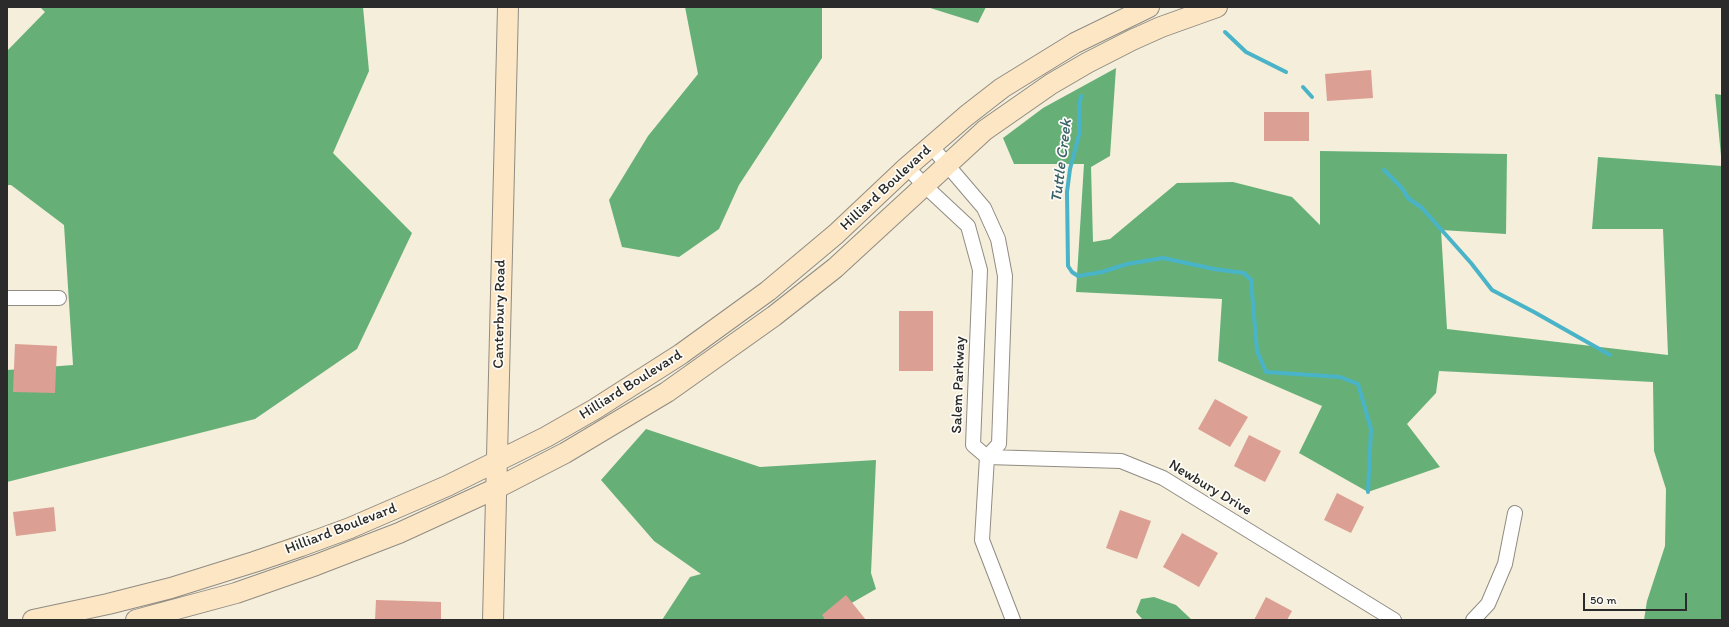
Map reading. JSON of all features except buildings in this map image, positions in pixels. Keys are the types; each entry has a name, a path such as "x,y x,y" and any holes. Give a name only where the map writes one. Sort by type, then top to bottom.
{"main road":[{"name":"Canterbury Road","path":"493,620 508,7"},
{"name":"Hilliard Boulevard","path":"33,620 132,598 254,562 350,528 447,486 546,437 595,409 681,354 725,323 807,260 875,199 907,167 1002,88 1075,43 1149,7"},
{"name":"Hilliard Boulevard","path":"136,620 236,593 316,565 399,533 497,488 565,453 667,392 774,316 835,268 985,130 1051,84 1087,63 1161,27 1217,7"}],"street":[{"path":"1153,7 1161,27"},
{"path":"932,146 984,208 998,239 1005,276 999,444 987,457 982,540 1008,618"},
{"name":"Salem Parkway","path":"907,167 924,186 968,226 980,270 973,445 987,457"},
{"path":"7,298 59,298"},
{"name":"Newbury Drive","path":"987,457 1121,461 1163,478 1394,620"},
{"path":"1473,620 1488,604 1505,564 1515,514"}],"green space":[{"path":"40,7 363,7 369,71 333,153 412,233 357,349 255,419 7,482 7,370 73,365 64,225 11,185 7,185 7,51 45,12"},
{"path":"685,7 822,7 822,58 739,185 719,229 679,257 622,247 609,200 648,136 698,74"},
{"path":"927,7 986,7 978,23"},
{"path":"1116,68 1110,156 1091,167 1093,242 1110,239 1177,183 1233,182 1292,197 1320,225 1320,151 1507,154 1506,234 1441,230 1447,329 1668,355 1663,229 1592,229 1598,157 1722,166 1722,620 1644,620 1647,601 1665,546 1666,489 1654,451 1653,382 1439,371 1436,393 1407,424 1440,467 1368,492 1299,453 1322,406 1218,361 1222,299 1076,292 1084,164 1014,164 1003,138 1043,108"},
{"path":"1715,94 1722,95 1722,166"},
{"path":"646,429 760,467 876,460 871,573 876,589 822,620 662,620 690,577 701,574 654,541 601,480"},
{"path":"1154,597 1176,605 1192,620 1143,620 1136,612 1141,599"}],"waterway":[{"path":"1225,32 1246,52 1286,72"},
{"path":"1303,87 1312,97"},
{"name":"Tuttle Creek","path":"1081,96 1079,107 1079,135 1070,169 1067,192 1068,266 1072,272 1078,276 1102,272 1127,264 1163,258 1214,269 1244,273 1251,280 1257,351 1266,372 1340,377 1358,384 1371,429 1368,492"},
{"path":"1384,170 1402,188 1408,198 1422,208 1471,263 1492,290 1610,355"}]}
